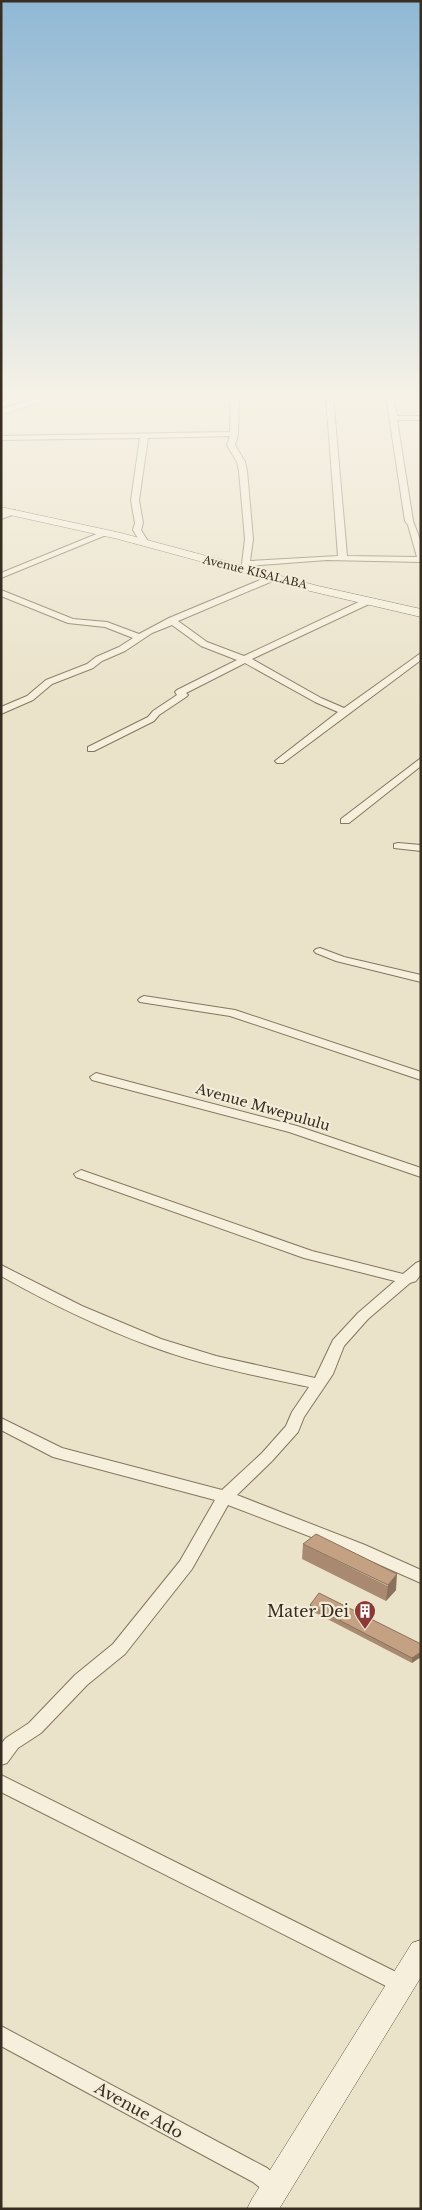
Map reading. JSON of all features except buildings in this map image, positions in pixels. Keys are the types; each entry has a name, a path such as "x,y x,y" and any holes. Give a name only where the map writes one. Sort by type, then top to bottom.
{"street":[{"path":"136,499 139,523 137,530 145,543"},
{"path":"247,499 249,539 244,567 308,559 421,559 412,525 409,521 406,499"},
{"path":"338,499 342,558"},
{"name":"Avenue KISALABA","path":"5,513 108,533 244,567 272,578 310,586 366,602 421,613"},
{"path":"1,576 108,533"},
{"path":"1,711 30,698 49,682 90,666 99,659 122,649 139,637 172,620 272,578"},
{"path":"1,594 71,621 103,624 139,637"},
{"path":"91,749 151,720 156,713 182,695 180,692 243,659 366,602"},
{"path":"172,620 181,629 204,644 267,670 318,700 346,712"},
{"path":"280,761 346,712 362,697 421,656"},
{"path":"345,821 421,761"},
{"path":"398,846 421,848"},
{"path":"320,951 348,962 421,980"},
{"path":"144,1000 230,1013 260,1021 421,1076"},
{"name":"Avenue Mwepululu","path":"96,1077 293,1129 421,1173"},
{"path":"81,1174 309,1256 413,1278"},
{"path":"1,1758 12,1743 35,1728 80,1680 119,1649 186,1565 225,1497 267,1457 293,1428 297,1416 306,1405 317,1384 326,1374 338,1344 362,1316 413,1278 421,1266"},
{"path":"1,1270 96,1320 157,1343 211,1359 317,1384"},
{"path":"1,1423 58,1452 225,1497 359,1549 421,1577"},
{"path":"1,1784 401,1984"},
{"path":"269,2198 421,1952"},
{"name":"Avenue Ado","path":"1,2035 260,2175 269,2198"}],"place":[{"name":"Mater Dei","path":"365,1630"}]}
